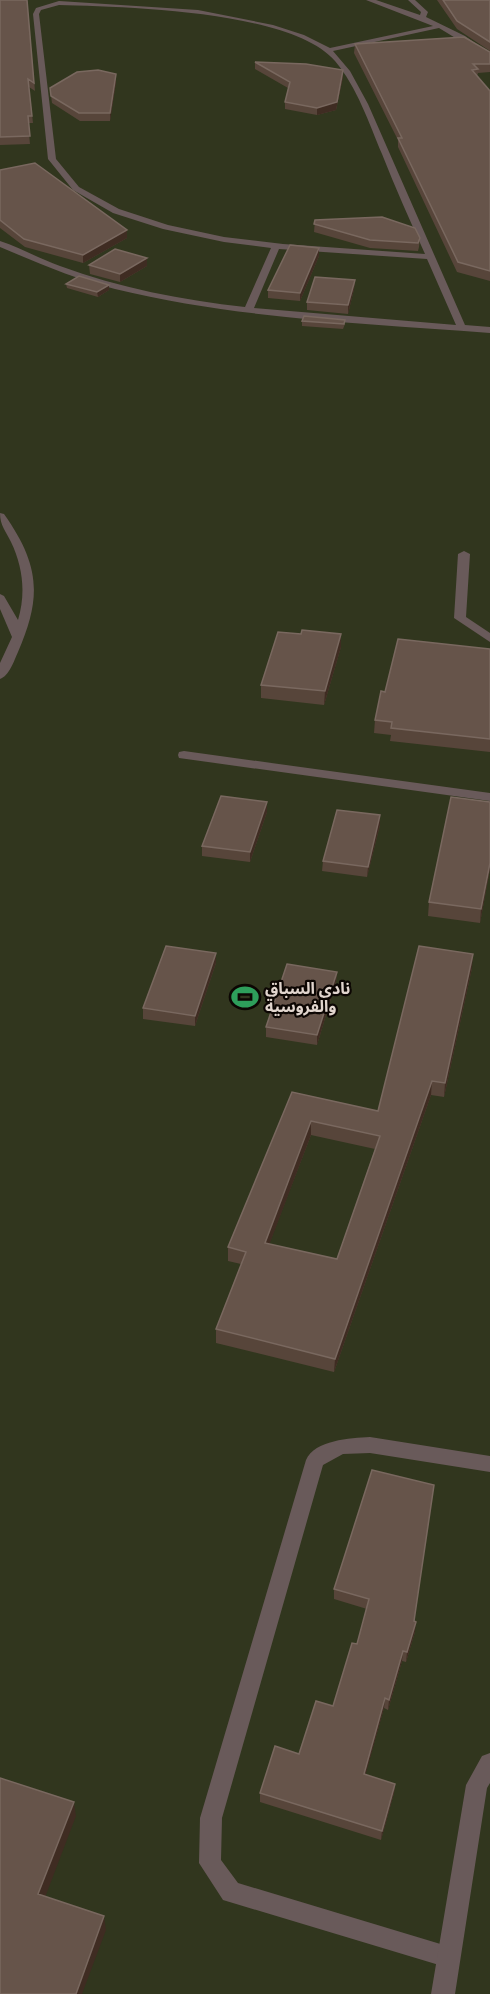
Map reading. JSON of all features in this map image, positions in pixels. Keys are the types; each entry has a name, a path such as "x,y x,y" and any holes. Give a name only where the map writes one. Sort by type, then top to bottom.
{"street":[{"path":"369,0 423,17 481,49 490,57"},
{"path":"411,0 421,6 425,12 423,17"},
{"path":"430,257 276,246 196,234 139,220 89,197 59,174 52,159 36,14 38,9 59,3 190,12 257,23 289,33 328,50 352,80 462,328"},
{"path":"328,50 441,26"},
{"path":"481,49 490,49"},
{"path":"0,244 39,263 92,281 165,298 249,309 490,330"},
{"path":"249,309 276,246"},
{"path":"0,516 25,557 29,606 19,640 0,675"},
{"path":"464,554 460,618 490,638"},
{"path":"0,598 19,640"},
{"path":"184,755 490,797"},
{"path":"449,1957 231,1892 210,1863 211,1818 315,1460 341,1446 370,1445 490,1464"},
{"path":"443,1994 477,1785 490,1763"}],"green space":[{"name":"نادي السباق والفروسية","path":"0,0 490,0 490,1994 0,1994"}],"building":[{"path":"0,0 27,0 34,83 28,79 32,116 28,116 30,136 0,137"},
{"path":"443,0 490,0 490,42 457,21"},
{"path":"464,37 490,52 490,64 473,64 478,69 472,70 490,91 490,271 458,262 398,138 402,138 355,44"},
{"path":"255,62 306,64 343,70 337,102 317,108 285,102 290,82"},
{"path":"98,70 116,74 110,113 79,113 51,96 50,88 77,72"},
{"path":"35,163 127,230 83,255 24,239 0,220 0,170"},
{"path":"382,217 415,228 420,238 418,243 370,240 314,224 315,220"},
{"path":"290,245 319,248 300,293 268,290"},
{"path":"115,249 147,258 120,274 89,265"},
{"path":"79,276 109,285 97,292 66,284"},
{"path":"315,277 355,280 348,305 307,302"},
{"path":"304,316 345,320 344,324 302,321"},
{"path":"302,630 341,634 325,691 261,685 278,632 301,634"},
{"path":"398,639 490,649 490,739 391,728 392,722 375,720 381,691 385,692"},
{"path":"221,796 267,802 250,852 202,846"},
{"path":"451,797 490,802 490,863 481,909 429,902"},
{"path":"337,810 380,815 368,867 323,861"},
{"path":"166,946 216,953 195,1016 143,1008"},
{"path":"419,946 473,954 445,1083 432,1081 335,1359 216,1329 246,1252 228,1247 292,1092 378,1111","holes":["311,1121 380,1136 337,1259 265,1243"]},
{"path":"287,964 337,972 317,1035 266,1027"},
{"path":"372,1470 434,1485 414,1621 416,1622 407,1652 403,1651 389,1700 385,1698 364,1774 395,1784 382,1831 260,1793 275,1746 299,1754 316,1701 333,1706 352,1643 357,1644 369,1599 334,1589"},
{"path":"0,1778 74,1802 38,1894 104,1916 76,1994 0,1994"}],"place":[{"name":"نادي السباق والفروسية","path":"245,997"}]}
